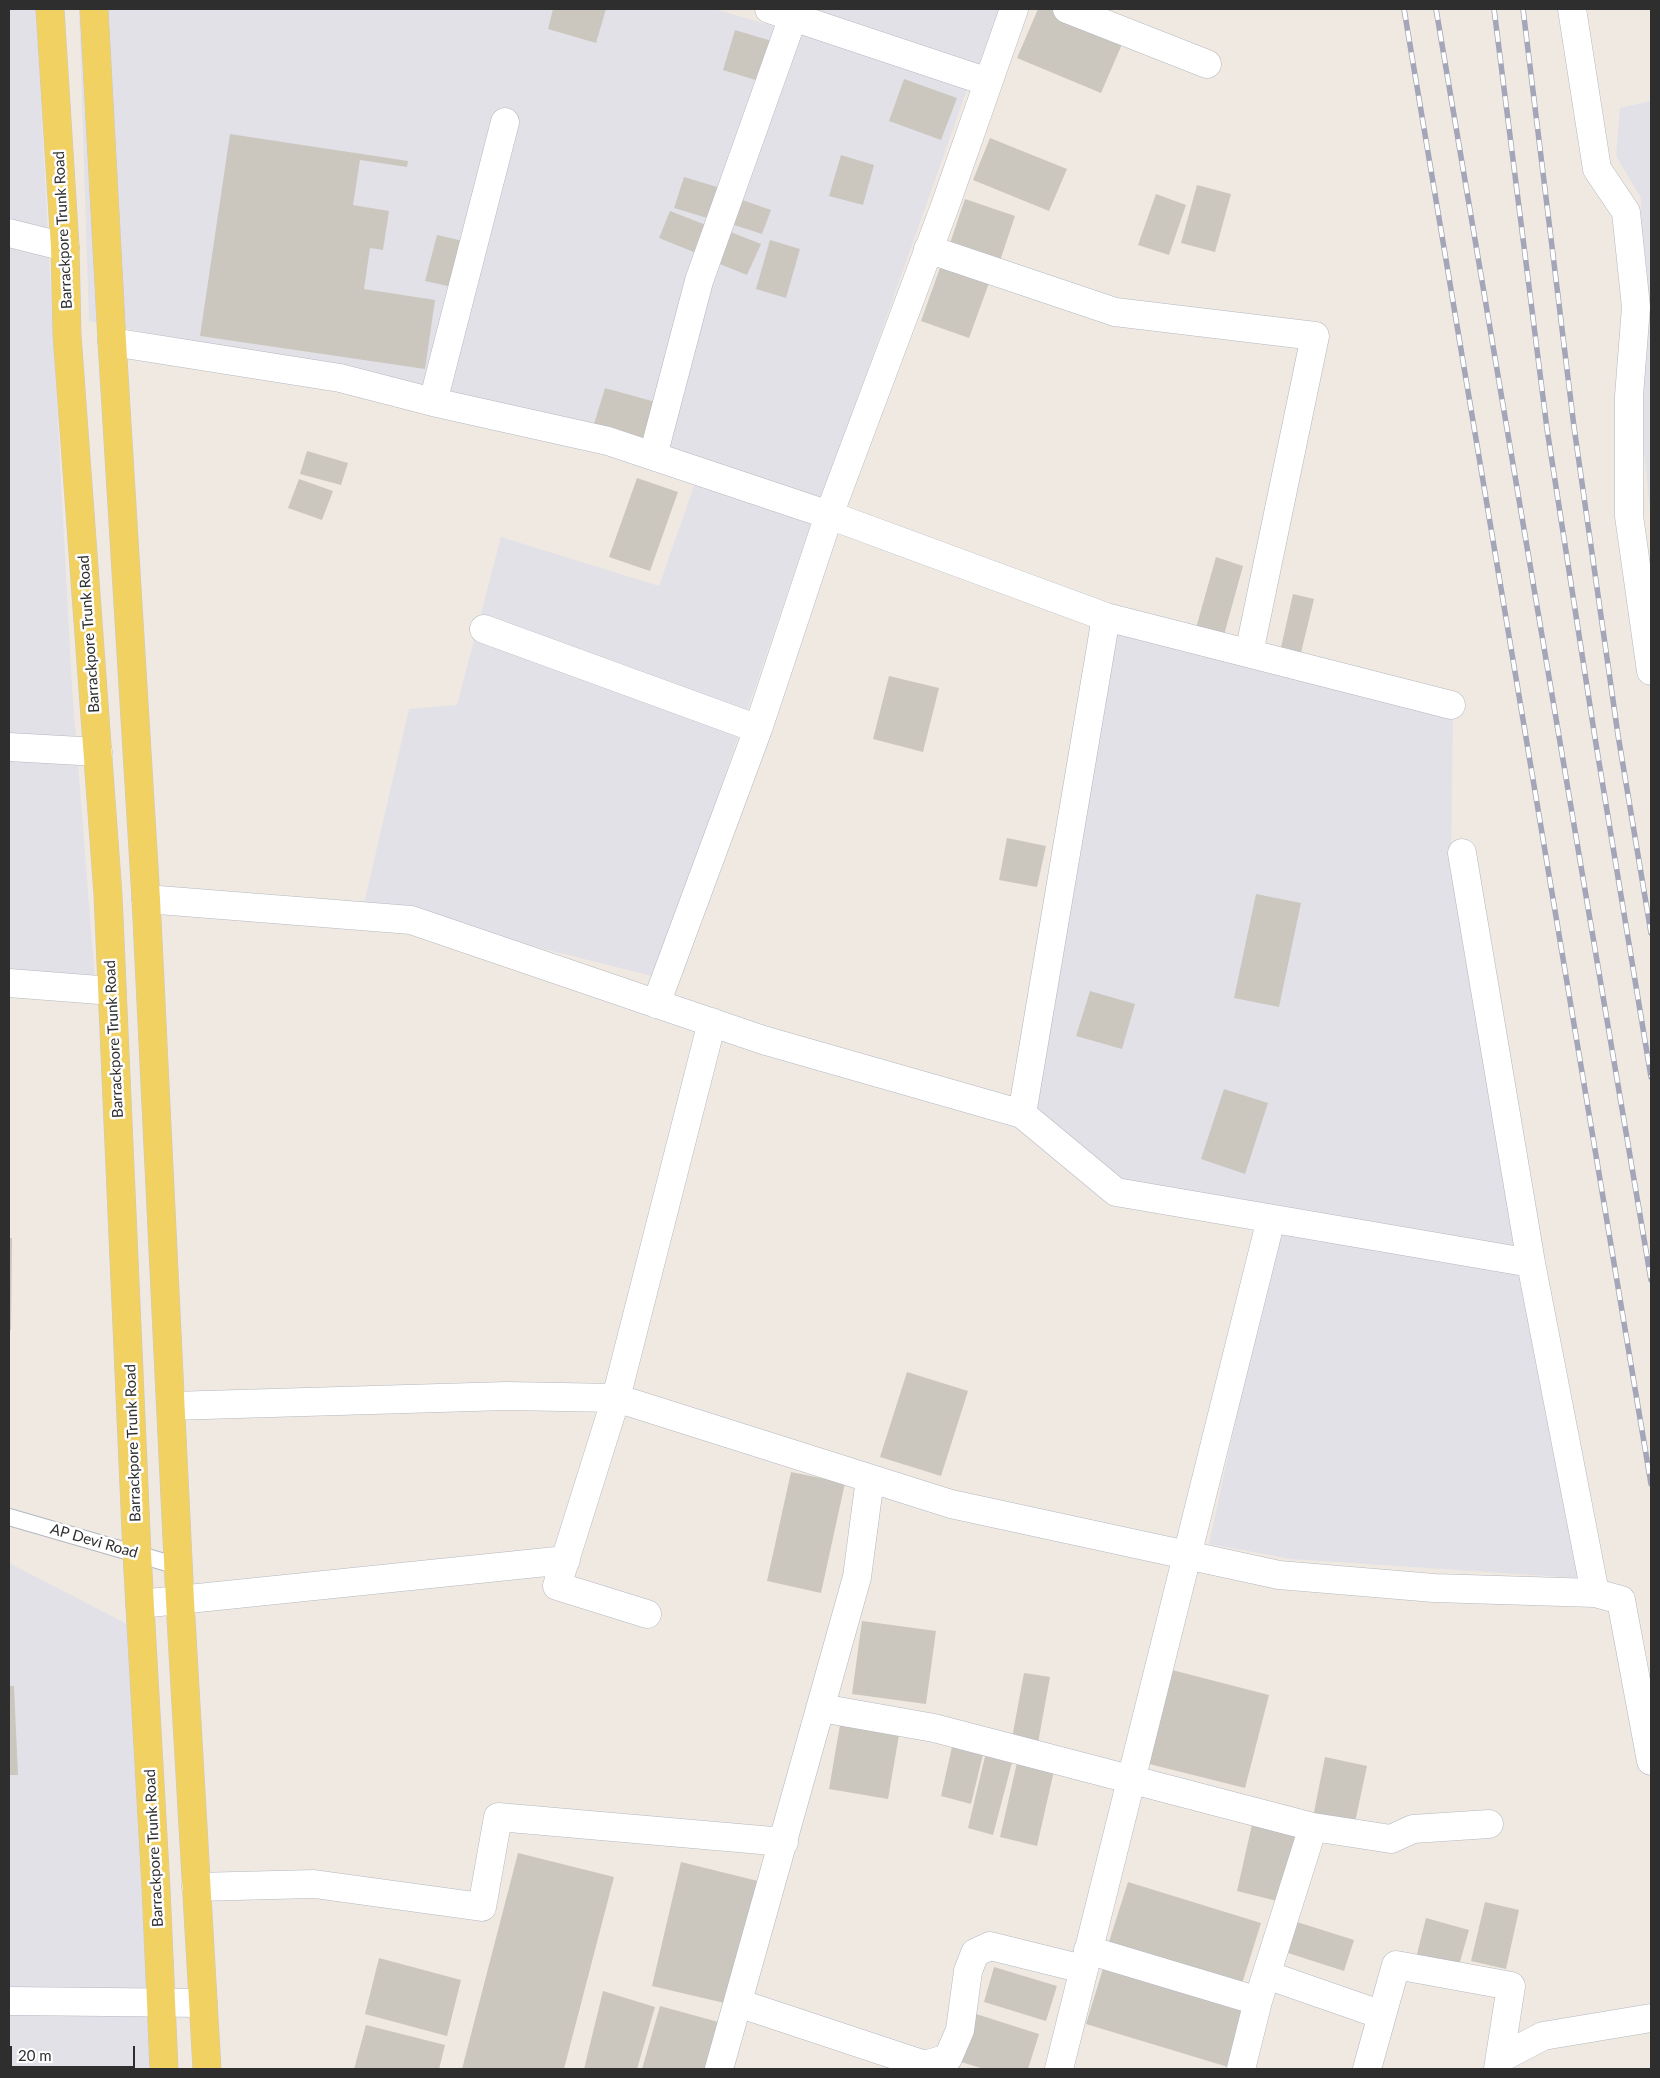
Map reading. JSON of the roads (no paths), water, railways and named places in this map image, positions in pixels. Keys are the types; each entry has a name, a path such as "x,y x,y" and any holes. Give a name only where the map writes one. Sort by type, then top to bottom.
{"main road":[{"name":"Barrackpore Trunk Road","path":"50,9 65,247 68,335 98,752 112,991 137,1554 164,2069"},
{"path":"94,9 146,899 178,1566 207,2069"}],"street":[{"path":"656,1004 758,729 829,515 928,249 1014,9"},
{"path":"1067,9 1207,64"},
{"path":"1572,9 1598,169 1626,212 1636,307 1640,396 1630,516 1651,671"},
{"path":"653,456 699,281 781,13 988,82"},
{"path":"433,402 505,122"},
{"path":"9,233 65,247"},
{"path":"928,249 1115,312 1314,336 1249,653"},
{"path":"112,342 340,378 433,402 608,441 829,515 1106,617 1451,705"},
{"path":"1022,1114 1106,617"},
{"path":"484,629 758,729"},
{"path":"9,747 98,752"},
{"path":"1462,853 1531,1263 1595,1593"},
{"path":"146,899 411,920 763,1040 1022,1114 1116,1192 1531,1263"},
{"path":"9,983 112,991"},
{"path":"647,1614 556,1586 566,1560 616,1398 712,1022"},
{"path":"1059,2069 1271,1219"},
{"path":"170,1406 507,1396 616,1398 951,1504 1279,1574 1434,1588 1595,1593 1621,1600 1651,1761"},
{"path":"719,2069 857,1577 870,1479"},
{"path":"140,1604 566,1560"},
{"path":"821,1708 934,1728 1313,1827 1391,1839 1413,1829 1489,1824"},
{"path":"196,1887 314,1884 482,1907 498,1817 784,1842"},
{"path":"1241,2069 1258,2001 1313,1827"},
{"path":"738,2003 925,2064 948,2058 960,2030 968,1971 975,1953 990,1946 1086,1959 1258,2001"},
{"path":"1367,2069 1396,1965 1511,1986 1499,2063"},
{"path":"1266,1975 1382,2015"},
{"path":"9,2001 202,2003"},
{"path":"1499,2063 1543,2036 1651,2018"}],"lane":[{"name":"AP Devi Road","path":"9,1517 178,1566"}],"railway":[{"path":"1404,9 1651,1484"},
{"path":"1436,9 1651,1280"},
{"path":"1494,9 1547,429 1595,738 1651,1077"},
{"path":"1523,9 1574,427 1618,735 1651,933"}]}
